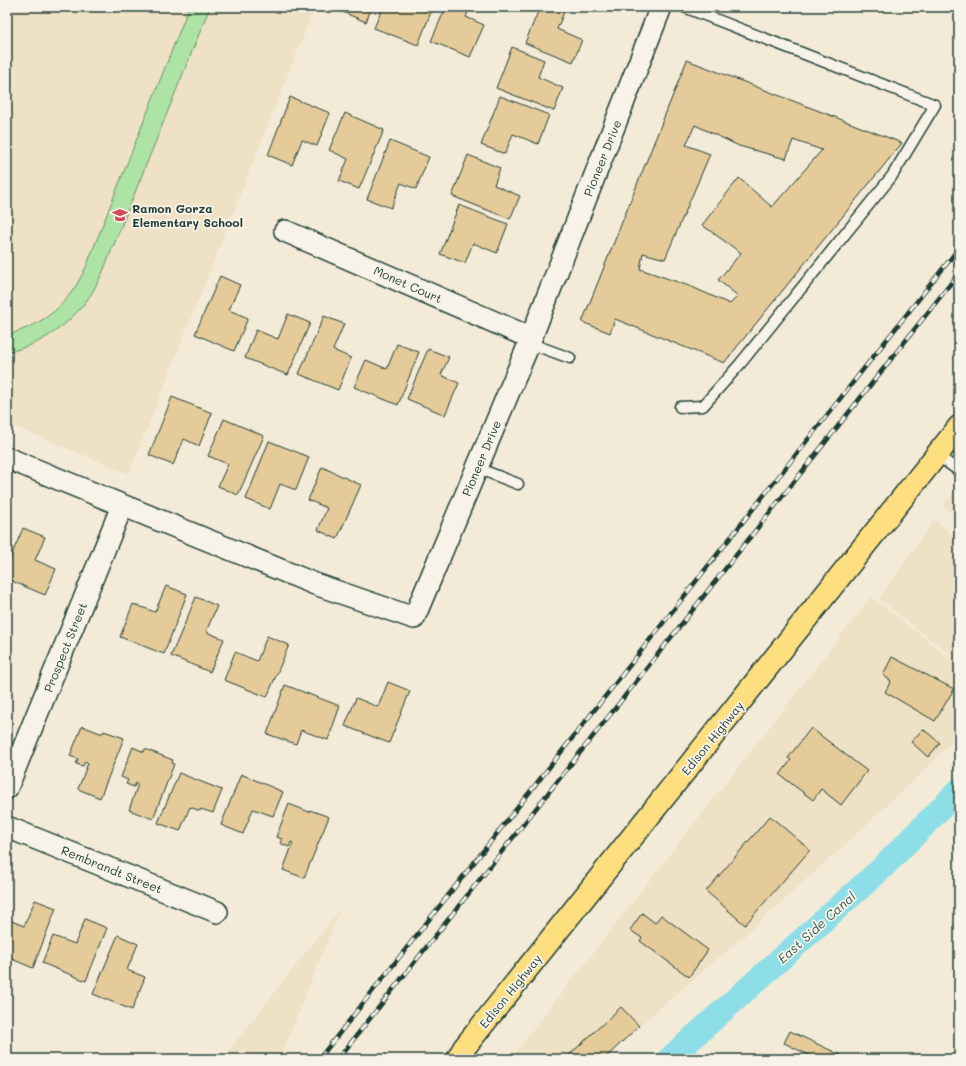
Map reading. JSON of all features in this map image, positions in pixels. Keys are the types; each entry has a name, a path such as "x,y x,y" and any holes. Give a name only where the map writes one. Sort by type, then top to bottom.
{"main road":[{"name":"Edison Highway","path":"459,1055 959,427"}],"street":[{"name":"Pioneer Drive","path":"122,506 316,584 414,618 530,341 661,7"},
{"name":"Monet Court","path":"285,231 530,341"},
{"path":"7,458 122,506"},
{"name":"Prospect Street","path":"7,788 122,506"},
{"name":"Rembrandt Street","path":"7,827 217,912"}],"lane":[{"path":"680,407 703,406 740,364 892,176 935,105 684,7"},
{"path":"530,341 570,358"},
{"path":"937,455 959,471"},
{"path":"477,468 518,484"}],"shaded area":[{"name":"Ramon Gorza Elementary School","path":"7,7 315,7 129,474 7,423"},
{"path":"959,486 959,518 943,506"},
{"path":"934,520 959,539 959,661 879,599"},
{"path":"871,597 959,665 959,734 924,771 850,840 742,938 624,1039 603,1059 510,1059"},
{"path":"340,909 280,1059 222,1059"}],"green space":[{"path":"189,7 210,7 96,286 86,302 67,322 45,338 33,344 7,352 7,335 34,325 55,311 72,292 86,267"}],"building":[{"path":"331,7 372,7 366,22"},
{"path":"383,7 402,7 407,9 408,7 433,7 418,45 374,28"},
{"path":"446,7 470,7 466,17 484,25 470,57 431,41"},
{"path":"540,7 551,7 564,12 557,29 582,40 573,62 525,43"},
{"path":"512,47 544,60 538,77 563,88 554,111 496,88"},
{"path":"687,60 902,143 724,363 615,319 610,333 582,322","holes":["695,125 739,146 786,159 793,140 822,150 772,207 739,178 702,225 741,253 718,280 738,296 730,304 692,287 640,269 643,253 665,259 710,154 686,145"]},
{"path":"500,96 549,115 538,144 513,134 505,154 481,145"},
{"path":"290,97 330,113 317,146 302,140 292,165 268,155"},
{"path":"345,113 384,130 359,189 339,181 348,159 329,150"},
{"path":"390,141 429,157 416,189 401,183 391,208 367,199"},
{"path":"468,155 500,168 494,185 520,196 510,219 452,196"},
{"path":"459,205 508,224 497,253 473,243 465,263 440,254"},
{"path":"220,276 240,285 229,310 248,318 234,351 195,334"},
{"path":"288,314 310,323 288,375 245,358 256,330 278,339"},
{"path":"324,316 344,324 333,350 351,358 338,390 299,374"},
{"path":"397,344 419,352 398,405 354,387 366,360 387,369"},
{"path":"428,349 449,357 441,375 459,383 445,415 407,399"},
{"path":"172,397 212,413 199,446 184,439 173,465 149,455"},
{"path":"224,419 264,436 238,495 218,486 228,464 208,456"},
{"path":"269,441 309,457 296,490 280,484 270,509 246,499"},
{"path":"322,467 361,485 337,539 318,530 327,508 308,500"},
{"path":"23,528 45,537 35,560 56,569 45,595 7,579 7,566"},
{"path":"166,586 187,594 164,654 120,637 133,604 155,612"},
{"path":"196,597 217,606 206,632 224,639 210,672 171,656"},
{"path":"267,636 289,645 267,697 224,680 235,652 257,661"},
{"path":"892,657 954,689 935,721 885,692 891,681 883,675"},
{"path":"388,682 410,691 389,743 345,726 356,698 378,707"},
{"path":"285,685 340,706 328,740 301,730 296,744 267,734"},
{"path":"82,726 100,733 103,733 104,731 124,738 100,798 78,789 88,763 85,761 83,766 76,764 78,759 70,756"},
{"path":"811,728 867,771 841,805 821,789 813,800 780,775 791,760 788,758"},
{"path":"923,729 940,743 928,757 911,742"},
{"path":"133,747 144,752 145,749 173,760 172,763 174,764 153,819 129,810 138,784 136,783 134,787 126,784 128,780 121,777"},
{"path":"179,773 222,790 213,813 201,809 200,811 190,807 180,831 158,823"},
{"path":"241,774 283,792 273,816 253,809 243,834 221,825"},
{"path":"289,804 309,812 310,810 329,817 304,878 283,870 293,843 291,842 289,847 280,843 282,839 276,837"},
{"path":"770,816 810,850 745,925 706,891"},
{"path":"35,900 56,908 33,968 7,957 7,919 24,926"},
{"path":"642,913 655,923 661,915 708,950 689,977 640,941 642,938 630,930"},
{"path":"85,919 107,928 86,981 42,963 53,936 75,944"},
{"path":"118,935 138,944 127,970 145,977 132,1010 93,994"},
{"path":"621,1007 639,1026 604,1059 571,1059 568,1056"},
{"path":"790,1031 849,1059 817,1059 784,1043"}],"waterway":[{"name":"East Side Canal","path":"669,1059 881,869 959,790"}],"railway":[{"path":"319,1059 959,248"},
{"path":"338,1059 959,273"}],"place":[{"name":"Ramon Gorza Elementary School","path":"120,215"}]}
